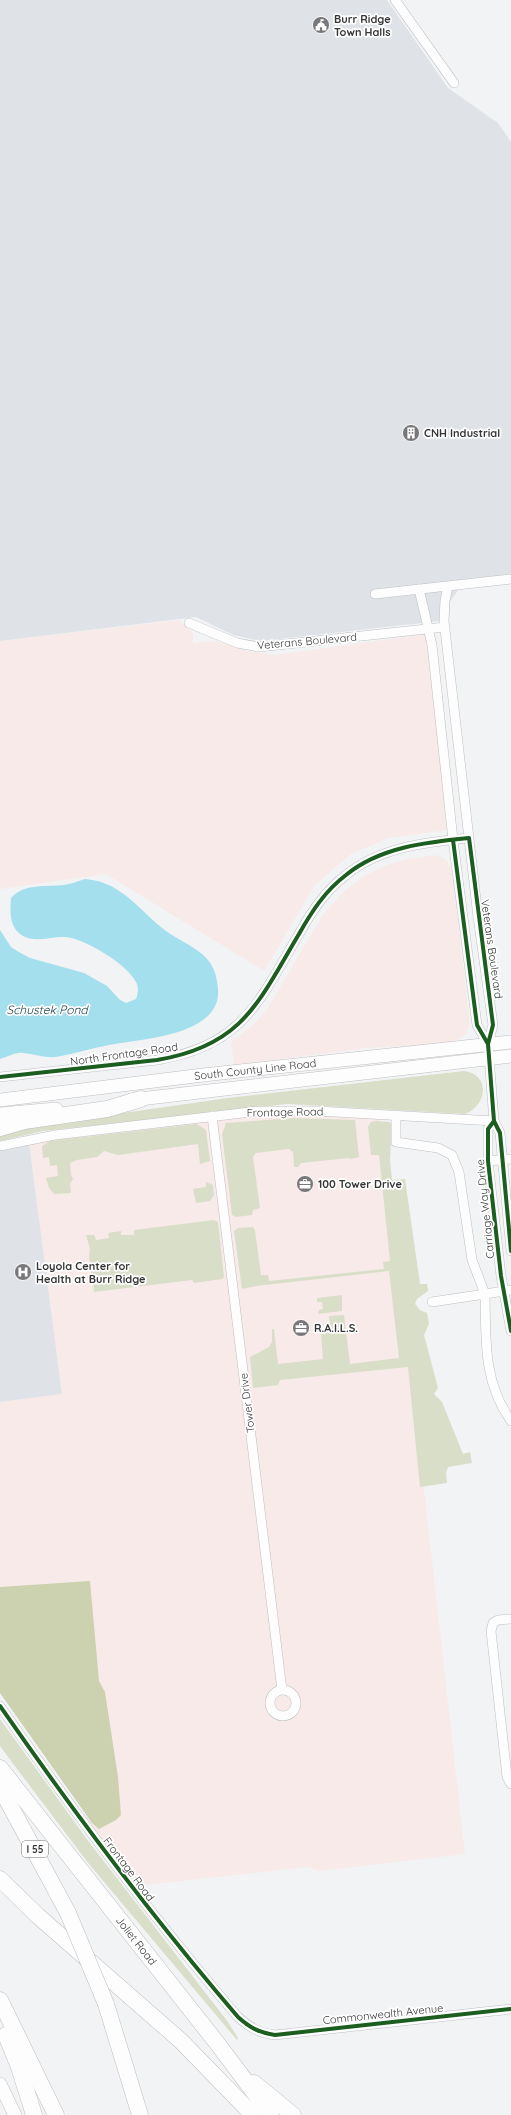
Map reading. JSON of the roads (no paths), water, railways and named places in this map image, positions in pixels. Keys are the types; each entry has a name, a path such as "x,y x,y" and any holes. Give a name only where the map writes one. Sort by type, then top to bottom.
{"highway":[{"path":"0,1128 24,1121 107,1109 141,1099"},
{"name":"Joliet Road","path":"0,1768 237,2069 271,2115"},
{"name":"I 55","path":"0,1787 35,1848 68,1914 106,2004 140,2115"},
{"path":"0,1879 38,1916 182,2041 252,2115"},
{"path":"0,2000 56,2115"},
{"path":"0,2021 19,2066 34,2115"},
{"path":"237,2069 293,2115"}],"main road":[{"name":"South County Line Road","path":"0,1100 203,1075 511,1042"},
{"name":"South County Line Road","path":"0,1114 511,1056"},
{"path":"0,2084 15,2115"}],"street":[{"path":"395,0 454,83"},
{"path":"375,594 511,579"},
{"name":"Veterans Boulevard","path":"448,586 445,602 445,627 469,838 493,1025 488,1044"},
{"path":"419,589 420,601 427,618 429,629 453,840 477,1025 488,1044 494,1121"},
{"name":"Veterans Boulevard","path":"189,623 237,643 259,647 445,627"},
{"name":"North Frontage Road","path":"0,1077 176,1057 212,1043 227,1034 252,1012 272,982 311,912 345,875 364,863 390,852 469,838"},
{"name":"Frontage Road","path":"0,1146 55,1134 259,1111 309,1111 494,1121"},
{"name":"Tower Drive","path":"212,1116 282,1690"},
{"path":"396,1116 396,1142 438,1148 452,1155 459,1172 472,1260 485,1294 486,1345 489,1375 502,1407 511,1420"},
{"name":"Carriage Way Drive","path":"511,1251 506,1159 500,1133 494,1121 488,1129 488,1161 507,1291 511,1331"},
{"path":"488,1161 506,1159"},
{"path":"432,1302 507,1291"},
{"path":"511,1618 498,1620 493,1623 491,1631 507,1777 511,1784"},
{"name":"Frontage Road","path":"0,1706 69,1805 174,1942 238,2017 257,2031"},
{"name":"Commonwealth Avenue","path":"257,2031 275,2035 511,2009"}],"water":[{"name":"Schustek Pond","path":"85,879 100,882 124,894 165,930 200,952 210,963 217,979 218,989 216,1005 207,1017 193,1026 158,1037 103,1046 56,1057 20,1053 0,1059 0,930 11,947 30,958 84,973 107,986 120,1000 126,1003 136,999 138,986 136,982 124,968 104,953 73,938 60,937 33,939 23,936 15,929 11,919 11,898 16,893 28,888 64,885"}],"place":[{"name":"Burr Ridge Town Halls","path":"321,25"},
{"name":"CNH Industrial","path":"411,433"},
{"name":"100 Tower Drive","path":"305,1184"},
{"name":"Loyola Center for Health at Burr Ridge","path":"23,1272"},
{"name":"R.A.I.L.S.","path":"301,1328"}]}
